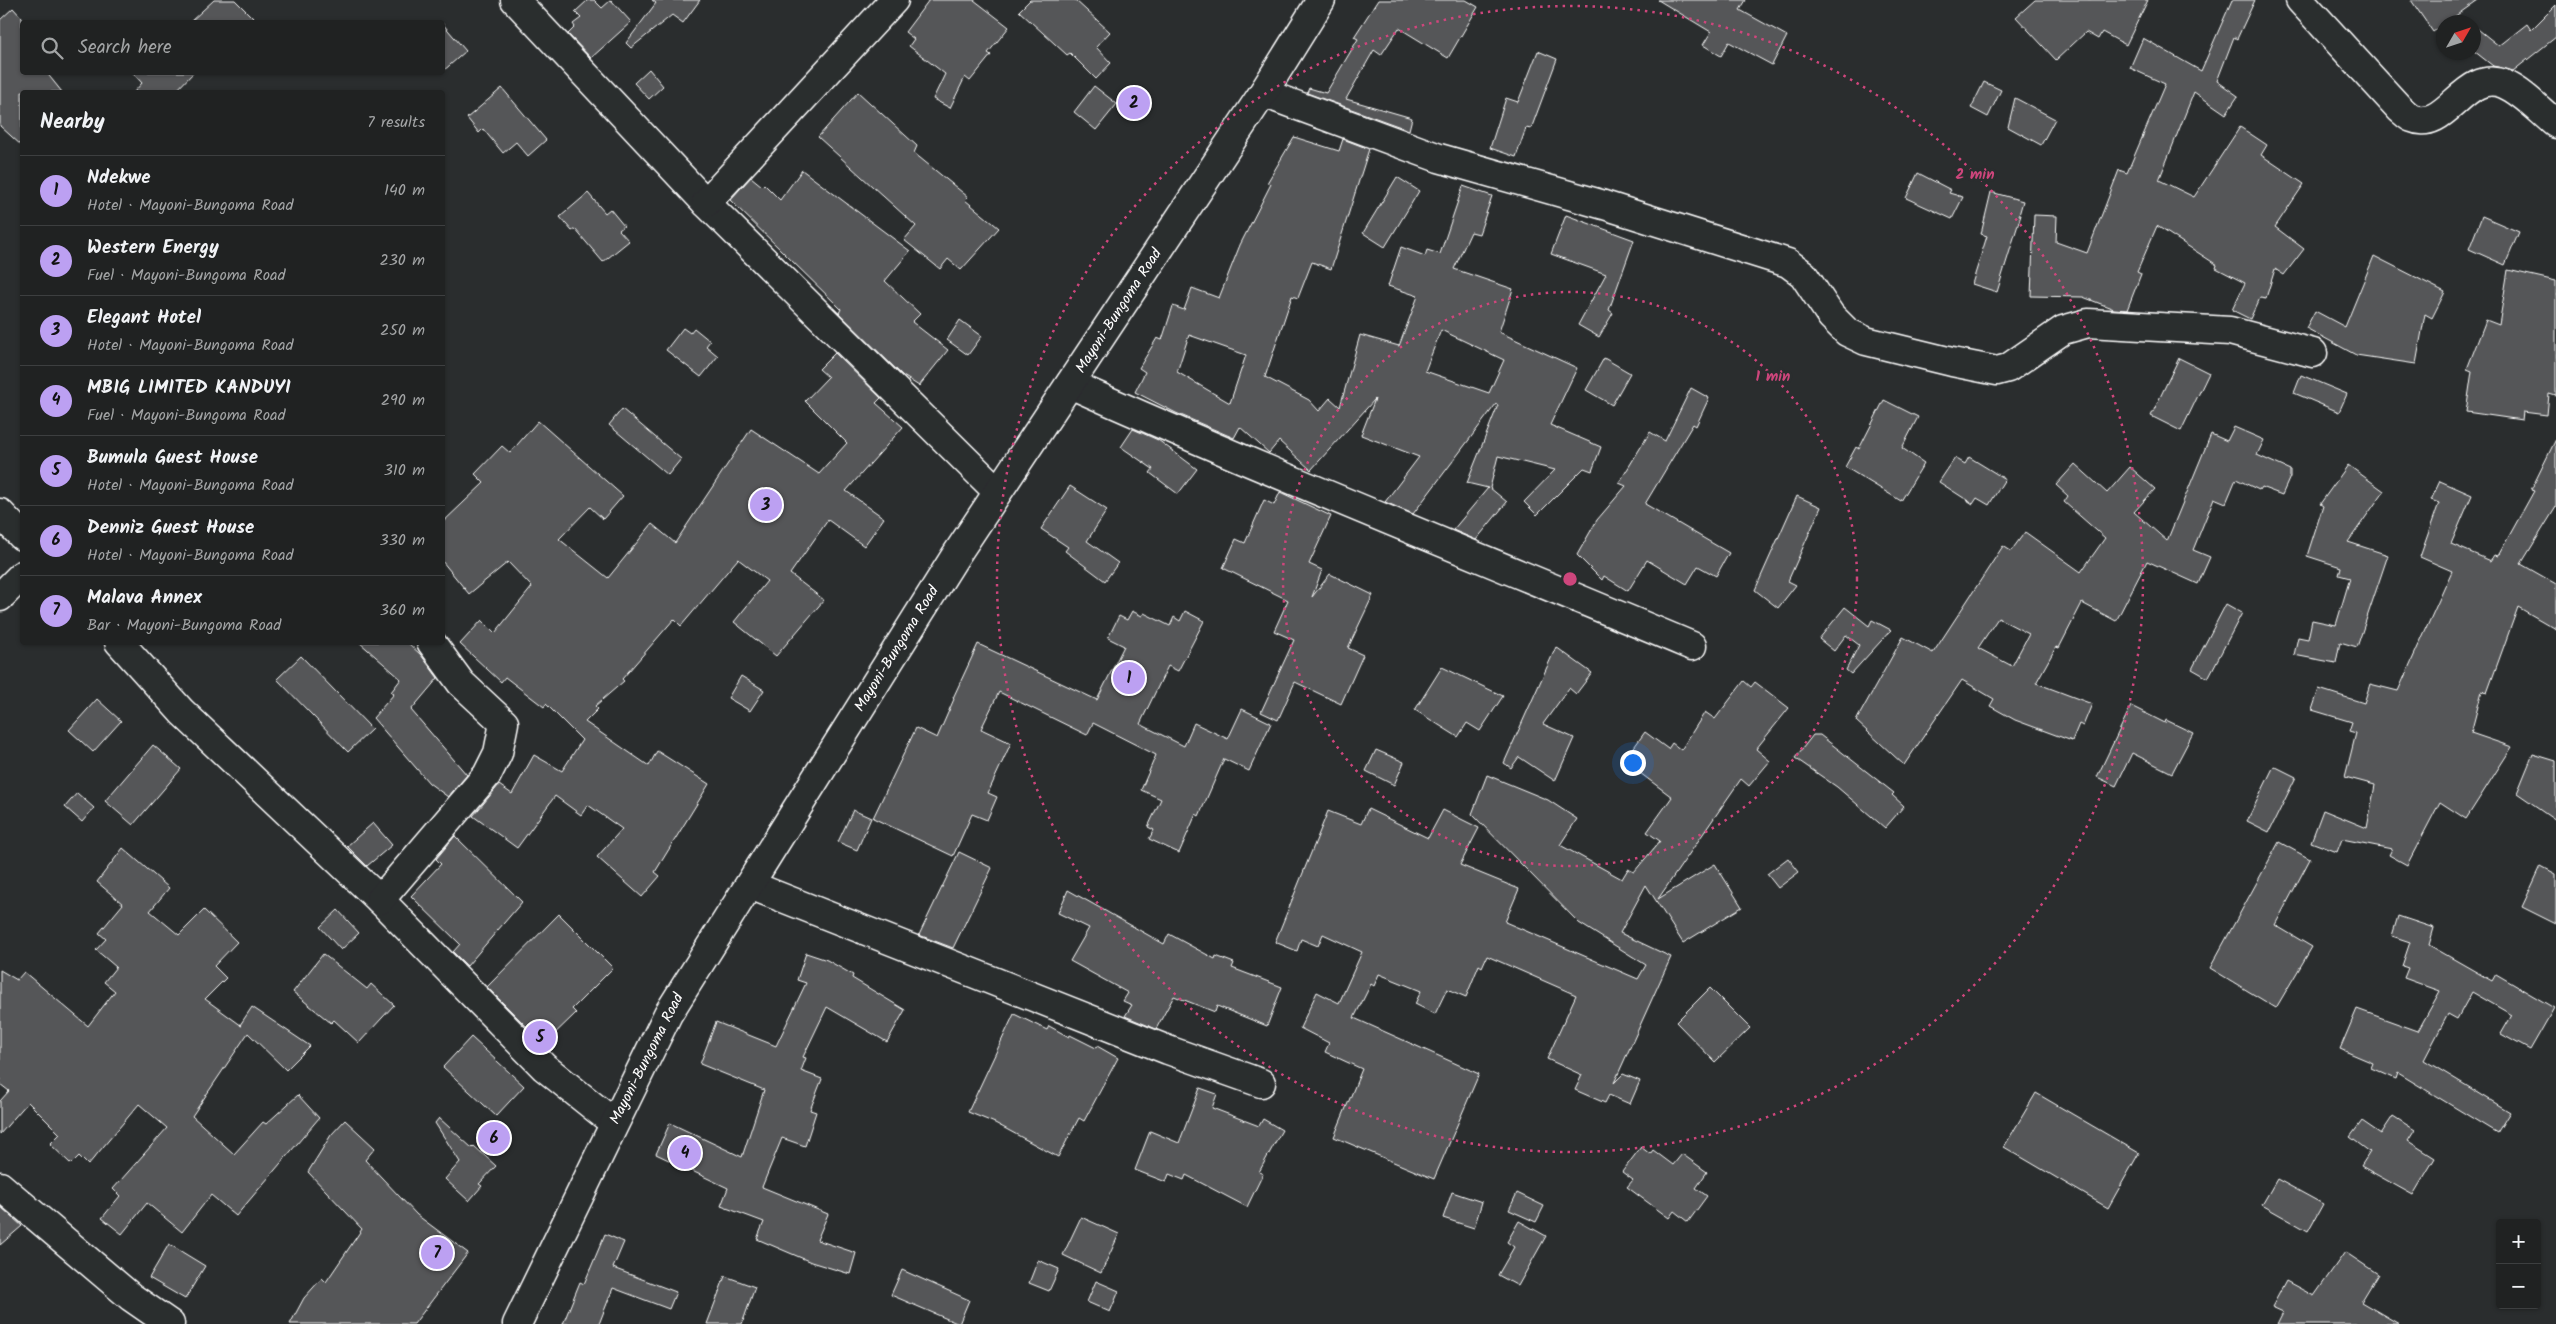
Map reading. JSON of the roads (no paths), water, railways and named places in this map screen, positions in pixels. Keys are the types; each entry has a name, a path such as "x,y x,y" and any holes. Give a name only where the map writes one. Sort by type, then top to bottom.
{"street":[{"path":"515,0 706,203 997,491"},
{"path":"706,203 894,0"},
{"name":"Mayoni-Bungoma Road","path":"517,1324 668,1014 997,491 1263,93 1321,0"},
{"path":"2300,0 2400,109 2412,118 2428,121 2442,113 2472,86 2491,81 2505,84 2522,95 2556,124"},
{"path":"1263,93 1439,158 1604,205 1788,262 1803,274 1831,316 1848,332 1866,340 1942,359 1997,370 2008,368 2063,330 2088,323 2230,331 2313,352"},
{"path":"1070,384 1225,454 1382,516 1692,646"},
{"path":"0,513 20,534"},
{"path":"0,597 20,577"},
{"path":"122,645 182,712 380,900 544,1067 614,1123"},
{"path":"380,900 487,775 498,753 504,723 462,683 433,645"},
{"path":"750,885 1159,1047 1261,1083"},
{"path":"0,1186 131,1297 170,1324"}],"place":[{"name":"Western Energy","path":"1134,103"},
{"name":"Elegant Hotel","path":"766,505"},
{"name":"Ndekwe","path":"1129,678"},
{"name":"Bumula Guest House","path":"540,1037"},
{"name":"Denniz Guest House","path":"494,1138"},
{"name":"MBIG LIMITED KANDUYI","path":"685,1153"},
{"name":"Malava Annex","path":"437,1253"}]}
